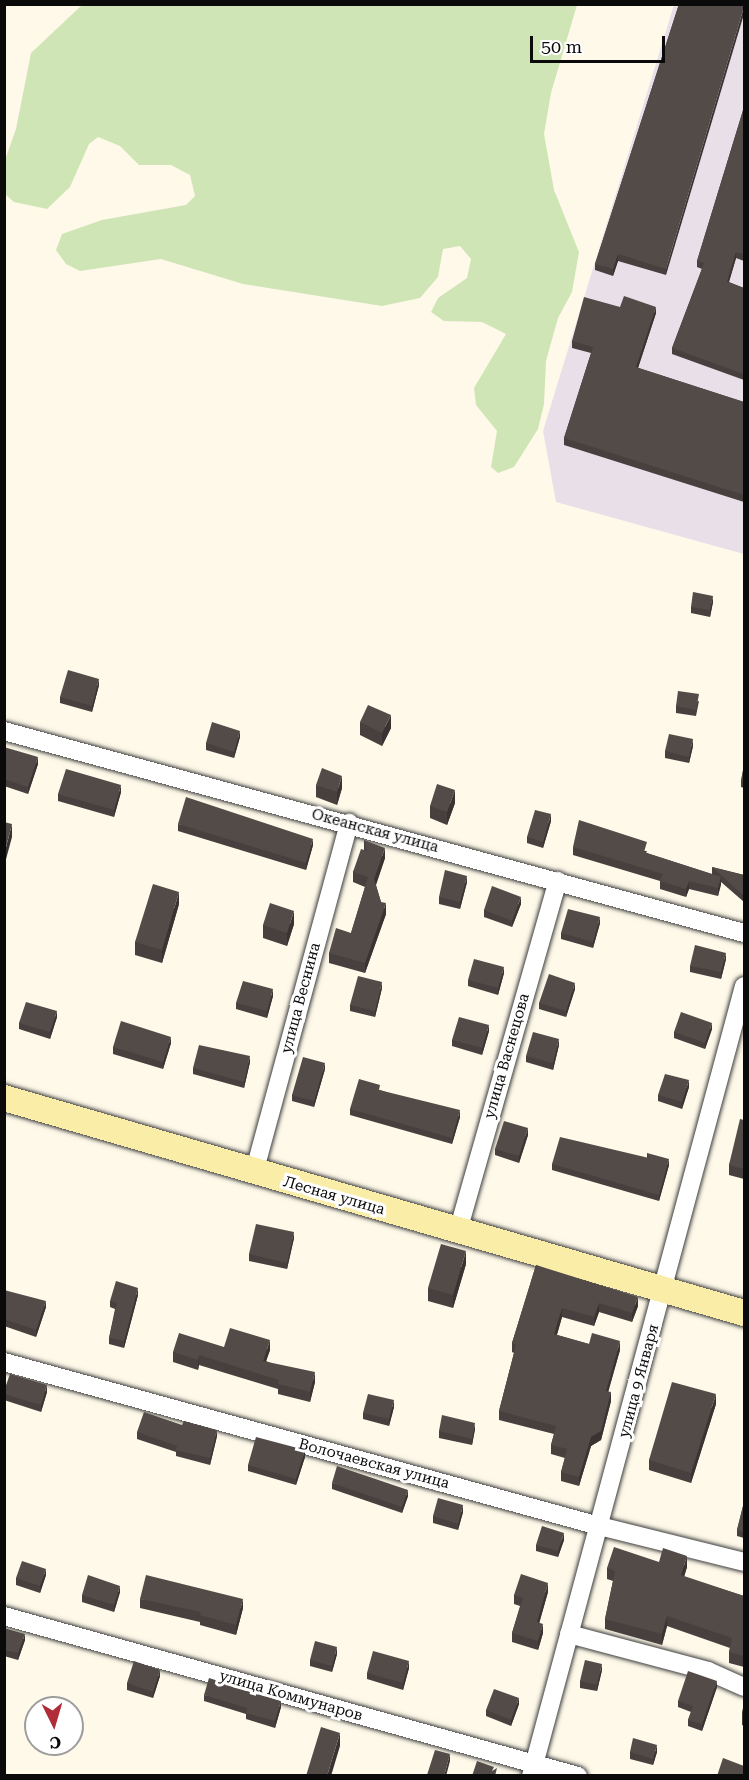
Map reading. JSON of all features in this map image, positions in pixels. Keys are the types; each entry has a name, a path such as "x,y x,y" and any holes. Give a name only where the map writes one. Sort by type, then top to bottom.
{"street":[{"name":"Океанская улица","path":"4,731 349,823 744,933"},
{"name":"улица Веснина","path":"254,1173 349,823"},
{"name":"улица Васнецова","path":"458,1231 558,881"},
{"name":"улица 9 Января","path":"533,1769 664,1290 744,986"},
{"name":"Лесная улица","path":"4,1098 254,1173 744,1313"},
{"name":"Волочаевская улица","path":"4,1362 599,1526 744,1562"},
{"name":"улица Коммунаров","path":"4,1616 533,1769 578,1776"},
{"path":"569,1634 708,1671 744,1687"}],"shaded area":[{"path":"674,5 744,5 744,554 556,502 543,431"}],"green space":[{"path":"82,5 577,5 551,93 544,134 554,190 579,252 572,292 558,318 546,361 544,404 538,429 514,467 498,473 491,467 497,431 476,405 474,388 506,334 482,322 444,321 431,312 438,298 467,278 471,259 460,246 443,249 438,277 420,298 382,306 243,284 161,259 80,271 66,264 56,250 62,234 102,220 186,205 195,196 190,175 171,165 139,165 120,146 98,137 89,144 70,187 47,209 14,202 5,194 5,160 16,129 31,53"}],"building":[{"path":"679,4 744,4 744,7 666,269 618,254 613,269 595,264"},
{"path":"744,107 744,254 736,252 727,282 744,288 744,374 672,348 704,263 697,261"},
{"path":"624,296 656,307 636,367 744,402 744,495 564,438 593,347 572,341 584,297 620,307"},
{"path":"693,592 713,596 710,610 691,607"},
{"path":"68,670 99,679 92,706 60,697"},
{"path":"678,691 699,694 696,710 676,706"},
{"path":"368,705 391,715 382,733 360,722"},
{"path":"212,722 240,731 234,752 206,743"},
{"path":"669,734 693,739 689,757 665,751"},
{"path":"4,747 38,757 28,787 4,779"},
{"path":"744,765 744,782 741,781"},
{"path":"322,768 342,776 337,792 316,785"},
{"path":"66,769 121,785 114,810 58,794"},
{"path":"437,784 455,790 447,812 430,806"},
{"path":"186,797 313,839 306,863 178,824"},
{"path":"535,810 551,814 543,842 527,837"},
{"path":"579,820 647,842 644,852 721,877 718,888 689,881 686,889 660,881 663,874 573,847"},
{"path":"4,822 12,824 5,851 4,851"},
{"path":"364,840 385,848 374,879 381,902 386,903 365,963 329,953 336,928 351,933 368,877 353,872 361,849 367,851"},
{"path":"712,867 744,875 744,896"},
{"path":"445,870 467,876 460,902 439,897"},
{"path":"153,884 179,892 162,950 135,942"},
{"path":"492,886 521,897 512,921 484,910"},
{"path":"270,903 294,911 287,933 263,925"},
{"path":"568,909 600,917 593,942 561,933"},
{"path":"695,945 726,953 721,972 690,966"},
{"path":"474,959 504,967 498,988 468,980"},
{"path":"549,974 575,983 566,1011 539,1003"},
{"path":"358,976 382,982 375,1011 350,1005"},
{"path":"243,981 273,989 267,1011 236,1003"},
{"path":"26,1002 57,1011 50,1032 19,1023"},
{"path":"681,1012 712,1023 705,1043 674,1032"},
{"path":"459,1017 489,1025 482,1048 452,1040"},
{"path":"121,1021 171,1037 163,1062 113,1047"},
{"path":"533,1032 559,1039 553,1063 526,1056"},
{"path":"199,1045 250,1056 244,1082 193,1068"},
{"path":"303,1057 325,1063 314,1101 292,1095"},
{"path":"665,1074 689,1080 682,1102 658,1095"},
{"path":"359,1079 380,1085 379,1090 460,1110 452,1138 350,1109"},
{"path":"740,1119 744,1120 744,1169 729,1165"},
{"path":"504,1121 528,1128 519,1156 495,1149"},
{"path":"560,1137 649,1158 647,1153 669,1159 659,1195 552,1164"},
{"path":"256,1224 294,1232 287,1263 249,1254"},
{"path":"441,1244 466,1251 453,1295 428,1288"},
{"path":"536,1265 638,1297 632,1313 599,1303 594,1317 562,1308 554,1334 589,1344 592,1333 620,1341 606,1391 611,1392 601,1431 591,1437 579,1477 561,1472 567,1449 551,1445 556,1426 499,1411 516,1345 512,1343"},
{"path":"116,1281 138,1288 124,1341 109,1338 117,1303 110,1301"},
{"path":"4,1290 46,1301 36,1330 4,1319"},
{"path":"230,1328 270,1340 263,1361 315,1372 310,1392 278,1384 279,1380 199,1355 198,1360 173,1352 179,1333 224,1347"},
{"path":"10,1374 47,1385 41,1405 4,1394"},
{"path":"672,1382 716,1394 691,1473 649,1460"},
{"path":"368,1394 394,1400 389,1419 363,1413"},
{"path":"144,1412 182,1425 184,1421 217,1430 210,1458 176,1450 177,1446 137,1432"},
{"path":"442,1415 475,1423 472,1439 439,1431"},
{"path":"256,1437 305,1450 296,1479 248,1465"},
{"path":"337,1466 408,1490 402,1507 332,1483"},
{"path":"438,1498 463,1505 458,1524 433,1516"},
{"path":"744,1502 744,1532 737,1530"},
{"path":"542,1526 564,1533 558,1551 536,1545"},
{"path":"614,1547 659,1562 663,1548 687,1556 681,1575 744,1596 744,1656 729,1652 732,1638 667,1616 662,1634 605,1619 615,1571 607,1568"},
{"path":"22,1561 46,1569 40,1586 16,1578"},
{"path":"521,1574 548,1583 537,1622 543,1624 538,1641 512,1633 523,1598 514,1595"},
{"path":"88,1575 120,1586 114,1605 82,1595"},
{"path":"146,1575 243,1599 236,1625 200,1615 201,1612 140,1599"},
{"path":"4,1628 25,1634 18,1653 4,1650"},
{"path":"315,1641 337,1647 332,1666 310,1660"},
{"path":"373,1651 409,1661 403,1683 367,1673"},
{"path":"585,1660 602,1664 597,1685 580,1681"},
{"path":"134,1661 160,1670 153,1692 127,1683"},
{"path":"688,1671 717,1681 702,1724 688,1720 693,1706 678,1701"},
{"path":"209,1678 281,1701 275,1721 246,1713 247,1708 204,1695"},
{"path":"494,1689 519,1698 511,1720 486,1710"},
{"path":"321,1727 340,1733 327,1776 306,1776"},
{"path":"633,1738 657,1745 653,1759 630,1752"},
{"path":"435,1750 450,1754 444,1776 427,1775"},
{"path":"723,1758 744,1766 744,1776 717,1776"},
{"path":"477,1761 494,1767 492,1771 497,1768 495,1776 472,1776"}]}
